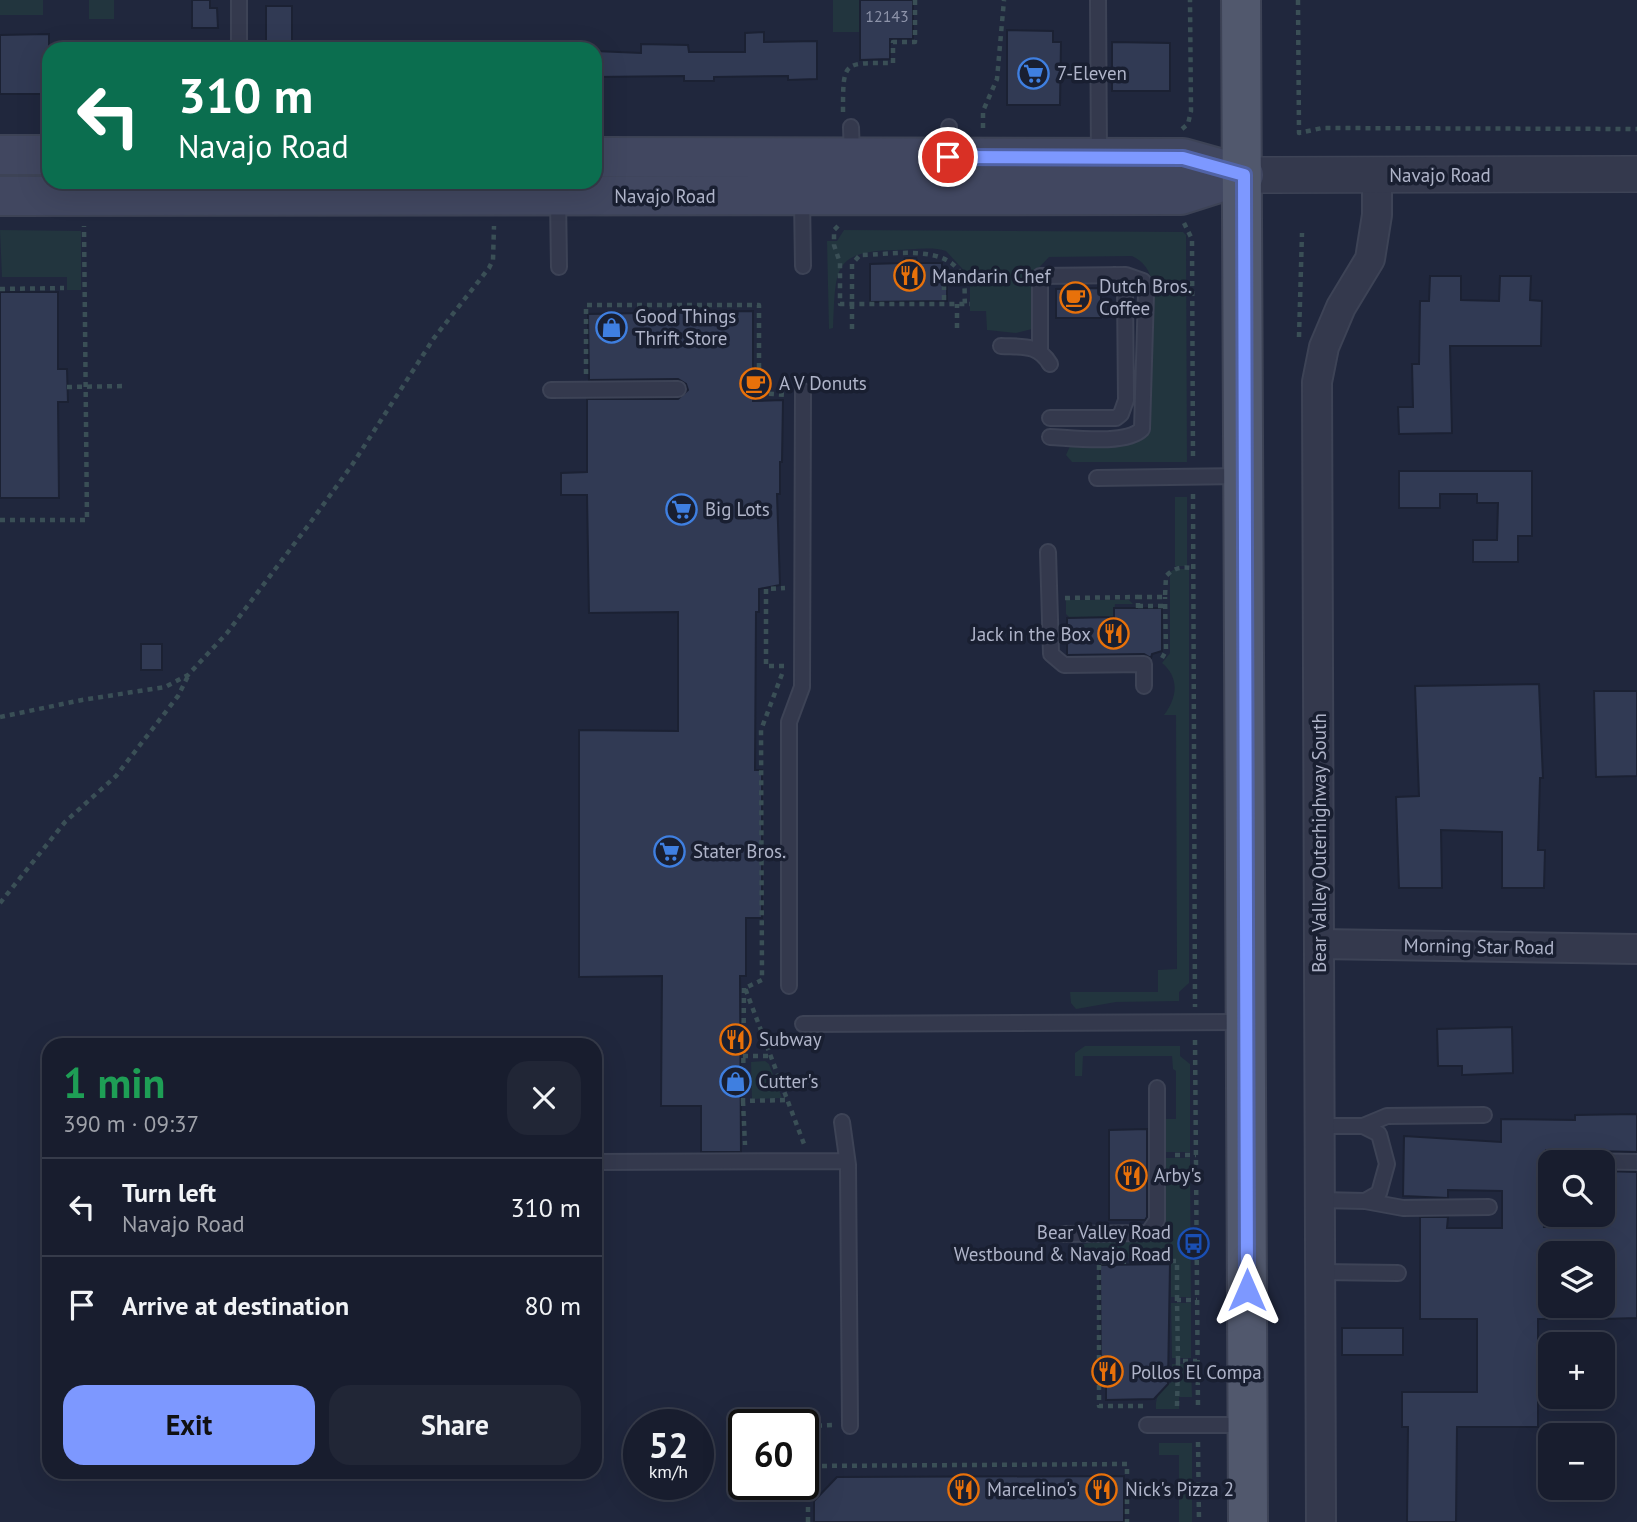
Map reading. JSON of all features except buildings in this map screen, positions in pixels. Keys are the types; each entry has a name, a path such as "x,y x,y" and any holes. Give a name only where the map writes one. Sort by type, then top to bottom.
{"main road":[{"path":"1241,0 1244,175 1248,1522"},
{"name":"Navajo Road","path":"802,186 848,133 1099,157 1183,158 1244,175"},
{"path":"0,155 42,155"},
{"name":"Navajo Road","path":"602,158 802,186"},
{"name":"Navajo Road","path":"602,188 802,186 1181,195 1244,175"},
{"name":"Navajo Road","path":"0,196 558,189"}],"street":[{"name":"Navajo Road","path":"1244,175 1637,174"},
{"name":"Bear Valley Outerhighway South","path":"1321,1522 1317,382 1324,347 1341,307 1370,258 1377,215 1377,176"},
{"name":"Morning Star Road","path":"1320,944 1637,949"}],"lane":[{"path":"239,0 239,42"},
{"path":"1098,0 1099,157"},
{"path":"802,186 803,266"},
{"path":"558,189 559,267"},
{"path":"1050,418 1115,418 1121,414 1126,400 1125,289 1114,275"},
{"path":"1040,351 1040,276 1126,275 1143,281 1146,293 1142,429 1136,436 1123,438 1050,437"},
{"path":"1001,345 1034,347 1050,364"},
{"path":"551,390 678,389"},
{"path":"789,986 789,722 802,687 803,391"},
{"path":"1097,478 1245,477"},
{"path":"1048,552 1051,654 1064,665 1144,664 1144,686"},
{"path":"803,1024 1246,1022"},
{"path":"1064,1234 1148,1233 1154,1228 1157,1220 1157,1088"},
{"path":"1320,1126 1363,1126 1387,1116 1484,1115"},
{"path":"842,1122 847,1161 850,1426"},
{"path":"1363,1126 1379,1134 1387,1164 1379,1193 1365,1202"},
{"path":"602,1162 847,1161"},
{"path":"1615,1162 1637,1162"},
{"path":"1320,1200 1365,1202 1403,1208 1489,1207"},
{"path":"1321,1272 1398,1273"},
{"path":"1147,1425 1247,1425"}],"path":[{"path":"848,133 843,83 846,69 854,64 893,63 893,42 915,42 915,0"},
{"path":"983,132 983,111 997,79 1004,0"},
{"path":"1298,0 1299,133 1322,128 1637,128"},
{"path":"802,186 841,223 834,230 834,245 840,263 840,304 852,304 967,304 964,281 956,266 946,259 927,255 860,255 852,264 852,304 852,329"},
{"path":"1176,222 1184,223 1192,239 1199,1522"},
{"path":"72,225 98,225"},
{"path":"0,520 87,520 84,225"},
{"path":"480,225 508,225"},
{"path":"0,903 65,822 116,776 178,696 188,675 227,634 310,523 352,465 434,338 489,268 493,260 494,225"},
{"path":"944,285 944,304"},
{"path":"0,289 64,288"},
{"path":"957,304 957,328"},
{"path":"586,378 586,305 759,305 759,393 786,393 786,405"},
{"path":"67,387 126,386"},
{"path":"1160,662 1166,651 1166,576 1177,567 1193,568"},
{"path":"745,1161 742,988 762,980 761,730 784,665 766,666 766,589 786,588 786,575"},
{"path":"1138,597 1138,607 1166,606"},
{"path":"1064,611 1064,598 1166,597"},
{"path":"0,717 165,687 188,675"},
{"path":"745,988 810,1161"},
{"path":"743,1056 771,1056"},
{"path":"743,1101 788,1100"},
{"path":"1151,1406 1099,1406 1099,1262 1177,1261 1177,1406 1164,1406"},
{"path":"1177,1300 1197,1300"},
{"path":"1178,1361 1197,1361"},
{"path":"819,1426 832,1426 831,1412"},
{"path":"819,1466 1126,1464 1127,1522"},
{"path":"808,1500 808,1522"}],"shaded area":[{"path":"0,0 43,0 43,15 0,15"},
{"path":"89,0 114,0 114,19 89,19"},
{"path":"833,0 860,0 860,32 833,32"},
{"path":"0,230 81,231 81,290 67,290 67,277 2,277"},
{"path":"844,230 1183,232 1186,235 1187,462 1072,462 1066,455 1070,446 1077,444 1128,444 1149,427 1152,282 1145,266 1136,258 1049,257 1033,274 1032,329 1016,333 987,330 986,311 970,311 970,277 946,251 921,249 859,254 848,260 837,278 833,328 829,329 827,241 837,241"},
{"path":"1175,497 1187,497 1187,566 1175,566"},
{"path":"1175,569 1189,569 1189,983 1179,992 1179,1001 1116,1002 1076,1009 1071,1003 1070,992 1158,992 1158,970 1177,969 1176,715 1164,715 1172,702 1175,688 1172,675 1162,663 1170,653 1170,572"},
{"path":"1066,600 1129,600 1133,604 1115,604 1114,617 1070,618 1066,614"},
{"path":"1085,1046 1180,1046 1180,1056 1190,1064 1190,1152 1160,1152 1160,1119 1176,1119 1176,1071 1173,1069 1172,1056 1083,1056 1082,1076 1075,1076 1075,1053"},
{"path":"765,1061 769,1064 782,1098 752,1099 751,1062"},
{"path":"1160,1158 1190,1158 1191,1297 1171,1297 1171,1258 1077,1258 1077,1247 1087,1243 1136,1241 1156,1237 1160,1226"},
{"path":"1171,1303 1191,1303 1191,1358 1172,1358"},
{"path":"1172,1364 1191,1364 1192,1397 1179,1397 1179,1409 1156,1409 1159,1393 1172,1382"},
{"path":"1159,1443 1192,1443 1192,1522 1179,1522 1179,1455 1159,1455"}],"place":[{"name":"7-Eleven","path":"1034,73"},
{"name":"Mandarin Chef","path":"909,276"},
{"name":"Dutch Bros. Coffee","path":"1076,297"},
{"name":"Good Things Thrift Store","path":"612,327"},
{"name":"A V Donuts","path":"756,383"},
{"name":"Big Lots","path":"682,509"},
{"name":"Jack in the Box","path":"1114,634"},
{"name":"Stater Bros.","path":"670,851"},
{"name":"Subway","path":"736,1039"},
{"name":"Cutter's","path":"735,1081"},
{"name":"Arby's","path":"1131,1175"},
{"name":"Bear Valley Road Westbound & Navajo Road","path":"1194,1243"},
{"name":"Pollos El Compa","path":"1108,1372"},
{"name":"Marcelino's","path":"964,1489"},
{"name":"Nick's Pizza 2","path":"1102,1489"}],"route":[{"path":"948,157 1183,158 1244,175 1247,1290"}]}
